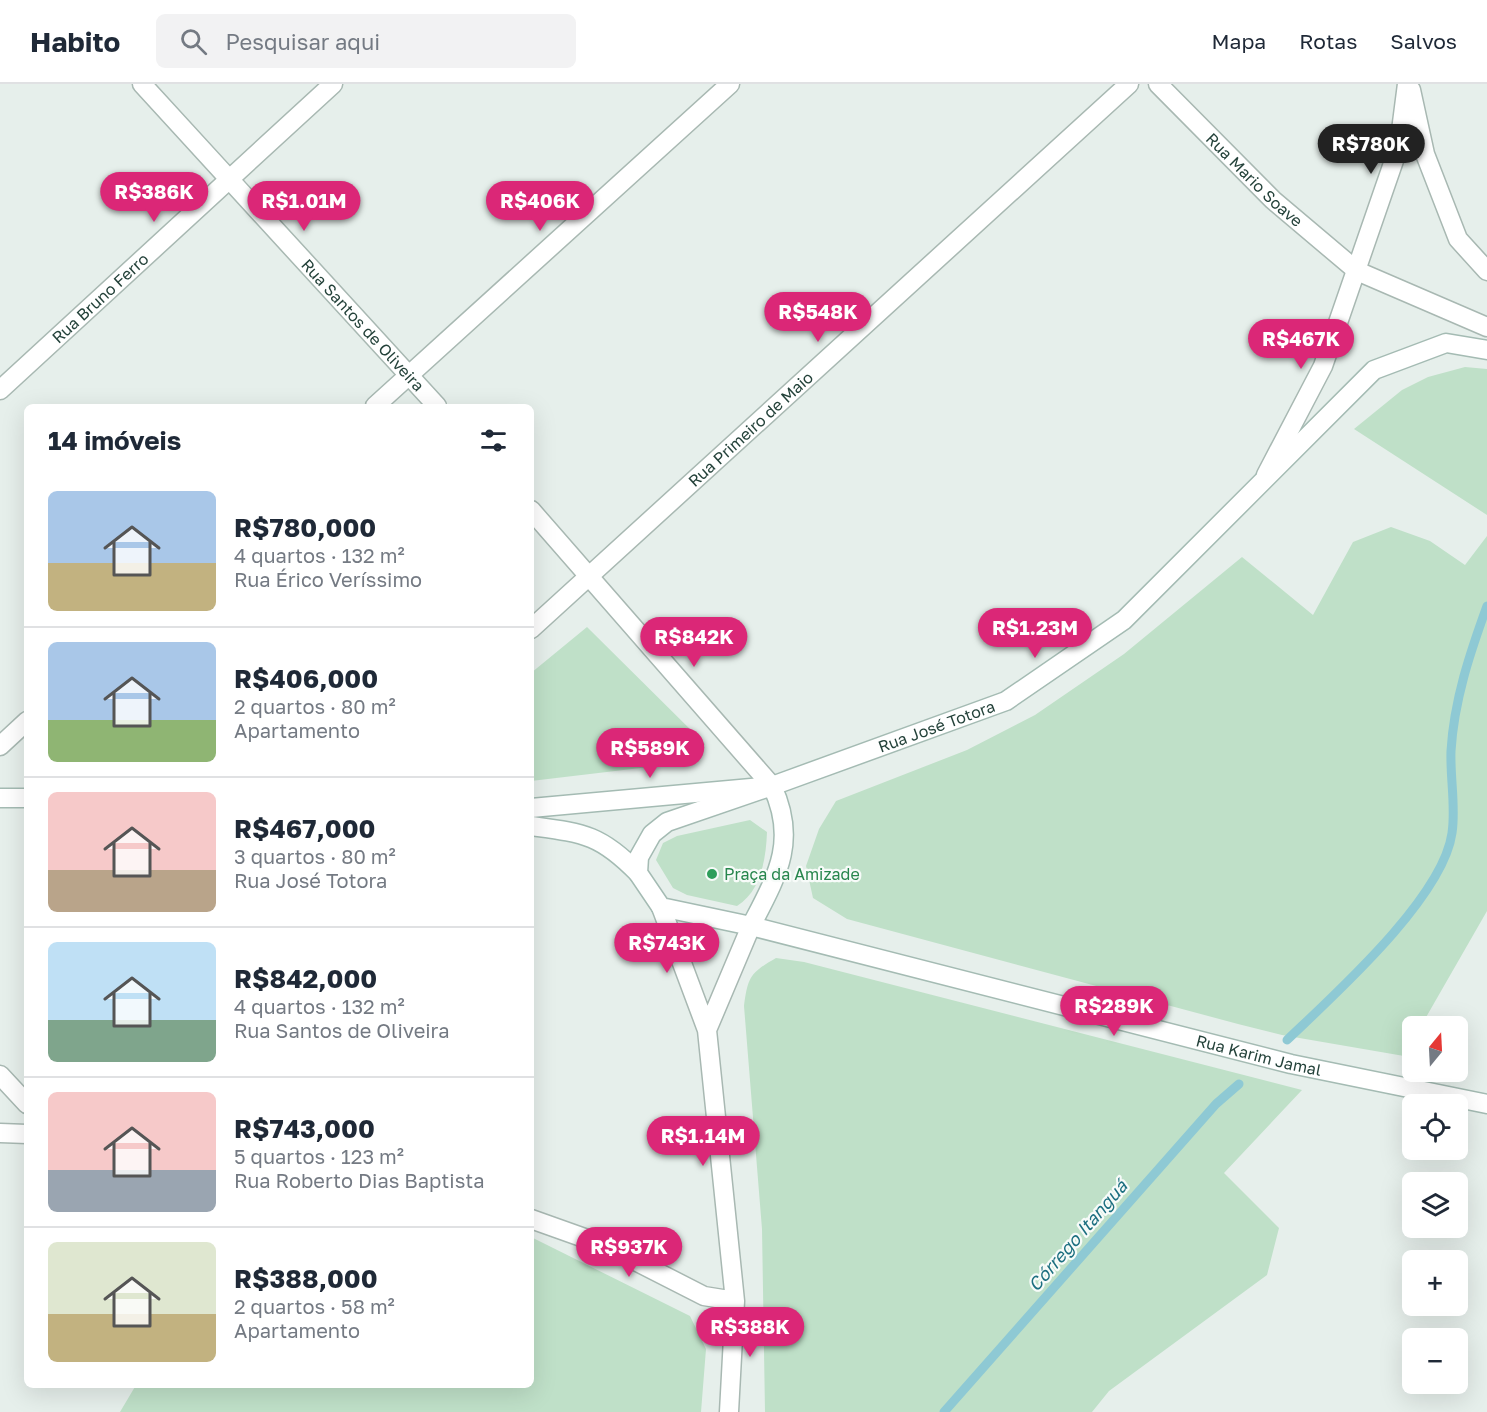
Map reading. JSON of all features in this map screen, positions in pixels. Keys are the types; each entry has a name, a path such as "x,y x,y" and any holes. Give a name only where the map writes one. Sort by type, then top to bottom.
{"street":[{"name":"Rua Santos de Oliveira","path":"142,84 435,404"},
{"name":"Rua Bruno Ferro","path":"0,390 333,84"},
{"path":"377,404 730,84"},
{"name":"Rua Primeiro de Maio","path":"534,626 1129,84"},
{"name":"Rua Mario Soave","path":"1158,84 1274,200 1357,271 1487,327"},
{"path":"1408,84 1425,154 1458,239 1487,271"},
{"name":"Rua José Totora","path":"1264,478 1323,366 1400,146 1408,84"},
{"name":"Rua José Totora","path":"534,808 772,786 1006,701 1124,620 1374,370 1446,343 1487,350"},
{"path":"534,513 772,786 783,809 785,832 778,875 752,926 708,1030"},
{"path":"0,746 24,724"},
{"path":"639,873 639,857 645,844 667,822 772,786"},
{"path":"0,798 24,798"},
{"path":"534,826 567,830 595,838 614,849 639,873 661,907 708,1030 735,1301 729,1412"},
{"path":"661,907 752,926"},
{"name":"Rua Karim Jamal","path":"752,926 1291,1064 1487,1104"},
{"path":"0,1075 24,1101"},
{"path":"0,1133 24,1134"},
{"path":"534,1220 604,1245 704,1296 735,1301"}],"green space":[{"path":"1465,367 1487,369 1487,515 1354,429 1402,390 1428,377"},
{"path":"1391,527 1430,541 1465,565 1487,536 1487,911 1427,1016 1402,1016 1402,1056 1282,1035 1238,1024 847,919 813,898 806,866 819,829 836,801 967,750 1035,715 1124,654 1242,557 1313,615 1353,542"},
{"path":"587,627 705,744 691,762 534,781 534,671"},
{"name":"Praça da Amizade","path":"750,820 767,832 761,873 752,892 745,900 737,906 687,895 673,888 656,860 663,843 677,836"},
{"path":"776,958 804,962 1302,1090 1224,1173 1279,1228 1267,1275 1109,1391 1092,1412 765,1412 762,1229 744,1006 747,988 752,977"},
{"path":"534,1238 690,1316 706,1349 701,1412 120,1412 134,1388 534,1388"}],"waterway":[{"name":"Córrego Itanguá","path":"1287,1040 1384,944 1429,886 1444,859 1453,823 1451,751 1459,695 1487,606"},
{"name":"Córrego Itanguá","path":"944,1412 1216,1104 1239,1084"}],"place":[{"name":"Praça da Amizade","path":"712,874"}]}
